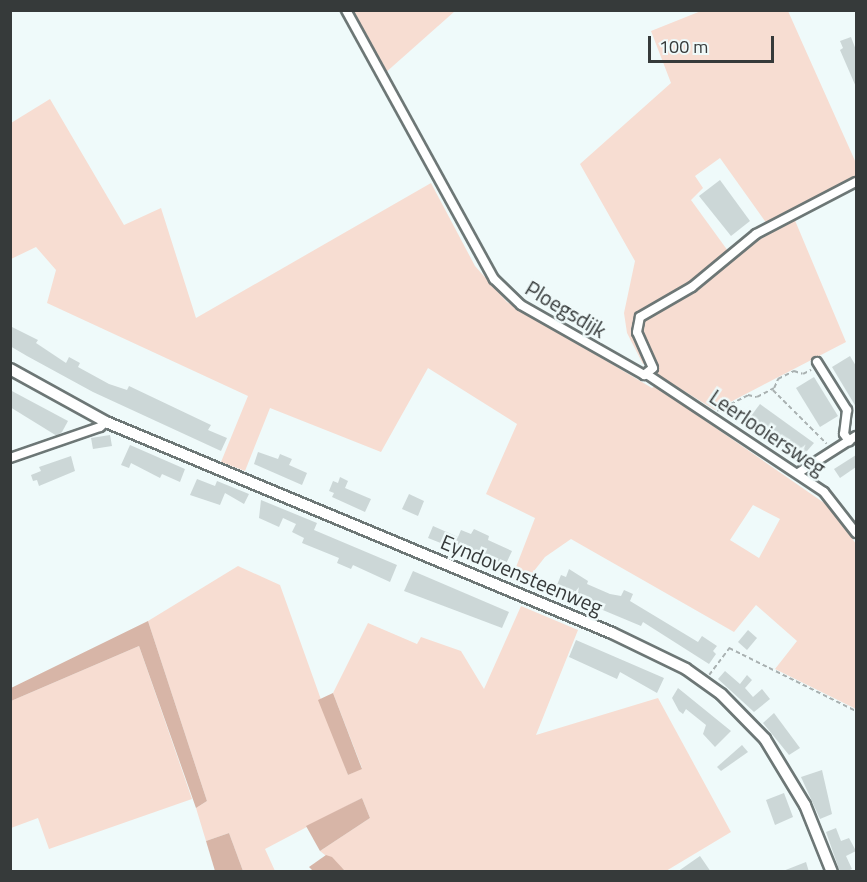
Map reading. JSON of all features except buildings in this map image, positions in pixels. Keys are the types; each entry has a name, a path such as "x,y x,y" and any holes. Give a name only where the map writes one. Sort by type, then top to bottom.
{"street":[{"name":"Ploegsdijk","path":"346,10 494,279 521,305 648,375 653,368 637,332 640,317 692,286 756,234 856,182"},
{"path":"798,473 853,439 844,434 847,410 818,364"},
{"name":"Eyndovensteenweg","path":"10,369 106,422 638,644 705,682 745,717 783,765 832,872"},
{"name":"Leerlooiersweg","path":"648,375 798,473 833,500 856,530"},
{"path":"10,458 100,427 106,422"}],"path":[{"path":"710,414 748,395 757,397 772,389 778,379 818,364"},
{"path":"772,389 832,452"},
{"path":"705,682 729,648 856,711"}],"shaded area":[{"path":"350,11 455,11 384,74"},
{"path":"701,11 788,11 856,163 856,179 767,224 720,158 695,176 703,188 691,200 728,251 677,293 638,314 634,332 649,365 643,364 627,333 624,313 635,261 580,164 671,83 651,31"},
{"path":"50,99 124,225 161,208 196,318 431,183 475,266 507,302 652,388 655,386 830,507 856,544 856,709 775,669 797,641 756,605 734,632 571,539 545,557 523,585 511,580 535,518 486,494 517,424 428,368 381,452 270,408 245,471 221,462 248,396 47,303 56,270 36,247 11,259 11,123","holes":["753,505 780,519 759,558 730,540"]},
{"path":"794,218 846,342 715,410 658,375 641,330 643,319 686,295 762,235"},
{"path":"238,566 280,585 348,775 362,768 333,693 368,623 417,644 421,637 461,651 484,689 521,606 578,630 536,735 658,698 731,832 666,871 345,871 320,851 370,818 362,798 265,849 275,871 243,871 229,833 206,841 196,808 207,801 148,621"},
{"path":"148,621 207,801 196,808 139,646 11,701 11,688"},
{"path":"139,646 192,799 49,849 38,818 11,828 11,701"},
{"path":"333,693 362,769 348,775 318,700"},
{"path":"362,798 370,818 320,851 306,826"},
{"path":"229,833 243,871 215,871 206,841"},
{"path":"326,855 332,857 345,871 313,871 309,867"}]}
